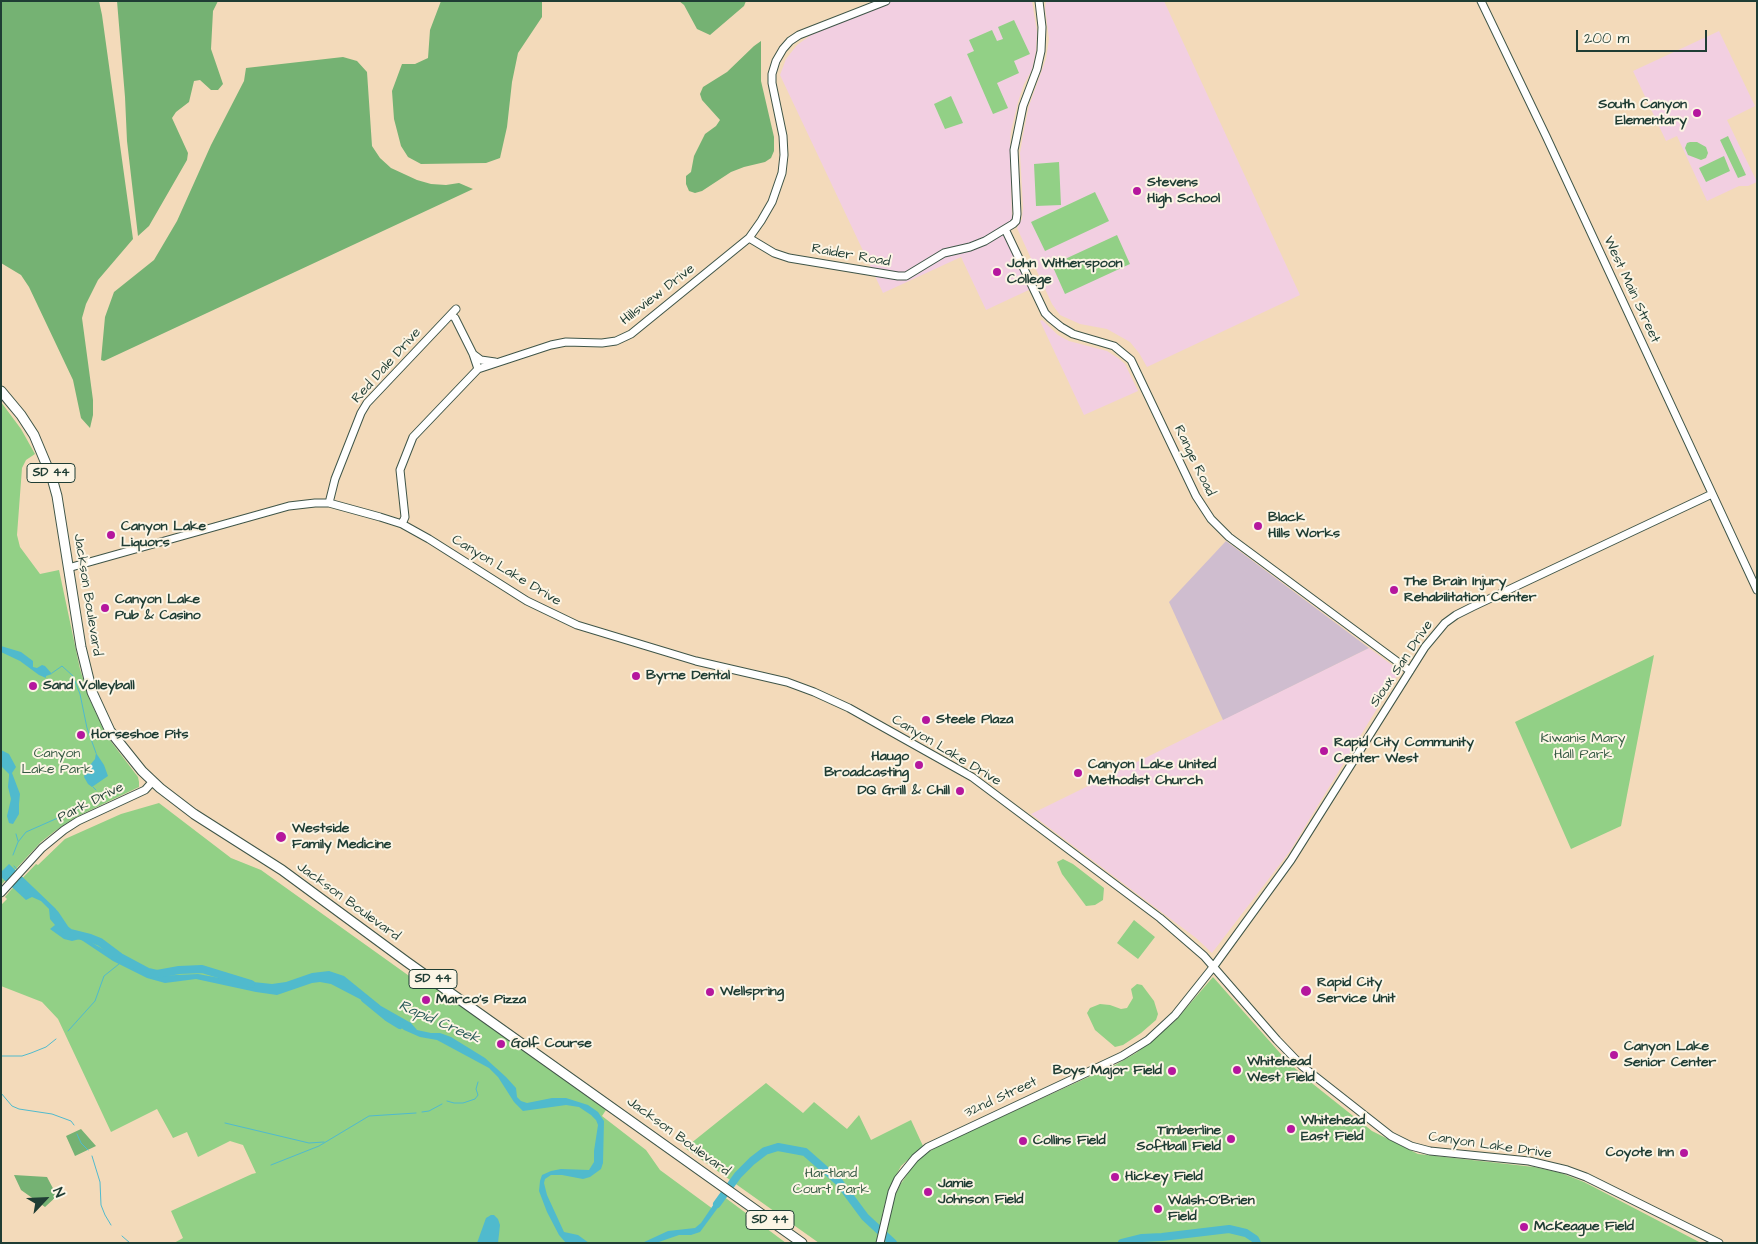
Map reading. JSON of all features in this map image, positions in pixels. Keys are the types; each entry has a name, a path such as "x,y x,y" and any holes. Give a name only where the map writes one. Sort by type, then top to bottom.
{"main road":[{"name":"Jackson Boulevard","path":"1,391 28,425 46,460 57,496 83,660 94,697 110,731 129,756 153,781 194,814 282,870 802,1243"}],"street":[{"name":"Hillsview Drive","path":"402,524 405,516 400,470 413,437 478,369 551,345 566,342 602,343 616,341 630,334 749,238 772,202 782,173 784,144 772,83 772,74 776,61 790,41 799,35 886,1"},
{"name":"Raider Road","path":"749,238 774,254 789,258 906,276 939,255 979,244 1015,222 1017,217 1014,150 1023,106 1037,69 1041,51 1042,27 1039,1"},
{"name":"West Main Street","path":"1482,1 1757,590"},
{"name":"Range Road","path":"1005,229 1045,313 1061,328 1073,334 1114,346 1131,360 1196,496 1217,525 1410,671"},
{"name":"Red Dale Drive","path":"329,503 335,479 366,403 453,312 473,354"},
{"path":"473,354 487,362 503,361"},
{"path":"473,354 478,369"},
{"name":"Sioux San Drive","path":"1214,966 1291,860 1410,671 1435,634 1445,623 1456,615 1712,494"},
{"name":"Canyon Lake Drive","path":"68,568 289,506 316,502 329,503 380,516 402,524 527,601 576,625 700,662 788,682 814,692 849,708 983,786 1171,926 1214,966 1277,1040 1302,1066 1396,1139 1418,1148 1437,1152 1522,1160 1567,1170 1586,1177 1719,1243"},
{"name":"Park Drive","path":"4,890 48,843 68,827 145,790 153,781"},
{"name":"32nd Street","path":"880,1243 892,1192 898,1180 915,1158 928,1147 1117,1059 1141,1045 1171,1020 1214,966"}],"shaded area":[{"path":"893,1 1032,1 1037,32 1036,51 1032,70 1024,84 1018,102 1011,131 1012,219 1009,234 1033,288 986,310 961,257 883,293 780,75 786,59 797,45 811,35"},
{"name":"Stevens High School","path":"1046,1 1164,1 1300,295 1147,367 1130,342 1107,329 1080,324 1060,315 1052,304 1017,228 1022,219 1023,208 1020,153 1023,135 1029,106 1046,59 1049,39 1045,8"},
{"name":"South Canyon Elementary","path":"1719,31 1755,106 1727,120 1757,182 1748,186 1739,186 1707,201 1677,136 1666,141 1633,71"},
{"path":"1042,320 1058,335 1069,341 1107,351 1118,358 1125,364 1138,391 1084,415 1040,321"},
{"name":"Black Hills Works","path":"1226,541 1369,648 1223,720 1169,602"},
{"path":"1369,648 1400,671 1290,851 1212,953 1196,938 1031,814"}],"green space":[{"path":"1,1 99,1 102,15 133,239 98,280 86,304 82,318 93,400 93,415 90,428 81,418 73,380 29,287 21,275 1,263"},
{"path":"117,1 218,1 213,11 211,49 223,84 218,90 211,90 200,80 194,81 189,102 176,112 172,118 188,153 187,160 149,226 138,236 127,141"},
{"path":"441,1 542,1 542,17 518,53 512,82 507,127 500,158 486,163 421,164 408,157 401,146 394,119 392,91 402,64 415,64 428,58 430,30"},
{"path":"679,1 746,1 744,6 710,35 697,29 684,5"},
{"path":"1014,20 1030,54 1014,61 1019,73 997,83 1008,108 993,114 967,54 974,51 969,40 992,30 997,41 1003,39 998,27"},
{"path":"761,41 761,81 774,137 774,151 771,158 765,162 731,172 702,191 695,193 689,191 686,184 686,176 691,172 694,156 705,134 716,126 720,120 702,100 700,94 703,87 727,72"},
{"path":"343,57 357,61 367,72 372,146 380,158 391,168 417,180 431,184 446,185 459,183 473,189 104,361 101,360 105,317 114,292 154,260 177,221 211,145 244,81 246,68"},
{"path":"951,96 963,123 945,129 934,104"},
{"path":"1728,136 1746,175 1738,178 1720,140"},
{"path":"1697,142 1706,147 1708,153 1706,158 1701,160 1688,155 1685,148 1687,143"},
{"path":"1724,156 1730,171 1706,182 1699,168"},
{"path":"1059,162 1061,205 1036,206 1034,164"},
{"path":"1095,192 1109,221 1045,251 1031,222"},
{"path":"1117,235 1130,264 1065,294 1052,265"},
{"name":"Canyon Lake Park","path":"1,402 21,429 35,454 26,460 22,468 17,535 20,547 40,574 59,570 80,669 89,698 106,735 138,777 139,787 76,817 55,831 41,842 1,885"},
{"name":"Kiwanis Mary Hall Park","path":"1654,655 1621,826 1571,849 1515,722"},
{"path":"159,803 231,858 261,870 412,978 415,974 606,1110 602,1116 646,1150 660,1170 713,1209 723,1196 786,1243 174,1243 183,1238 171,1211 256,1173 243,1145 230,1141 198,1157 187,1132 173,1138 157,1109 111,1132 58,1019 42,1002 1,986 1,905 7,899 5,897 10,891 36,864 38,865 65,839 121,814"},
{"path":"1063,859 1073,864 1104,888 1103,900 1095,905 1086,906 1062,874 1057,862"},
{"path":"1134,920 1155,937 1138,959 1117,943"},
{"path":"1213,977 1287,1061 1372,1131 1418,1154 1534,1167 1561,1173 1584,1182 1701,1243 884,1243 895,1196 900,1185 915,1163 925,1154 944,1143 1115,1065 1136,1053 1175,1021"},
{"path":"1137,984 1142,985 1154,1001 1158,1014 1156,1020 1123,1045 1115,1047 1095,1030 1087,1013 1090,1008 1100,1004 1121,1009 1127,1008 1133,998 1131,989"},
{"name":"Hartland Court Park","path":"766,1083 803,1113 814,1102 847,1129 859,1115 871,1140 911,1120 923,1146 901,1166 893,1181 885,1203 876,1243 819,1243 685,1148"},
{"path":"81,1129 96,1146 75,1156 66,1136"},
{"path":"14,1175 47,1177 57,1196 45,1207 21,1190"}],"water":[{"path":"1,646 21,652 33,661 33,667 45,666 52,674 46,676 46,678 39,675 20,661 1,652"},
{"path":"1,750 9,754 16,767 12,773 20,794 19,814 13,824 9,823 7,816 11,799 8,787 9,774 1,766"},
{"path":"96,753 104,765 108,776 92,787 84,777 86,770 95,759"},
{"path":"9,864 56,909 61,927 84,934 89,941 101,948 156,976 198,974 272,984 286,982 312,973 329,971 344,976 381,1006 411,1023 417,1030 440,1033 451,1037 485,1058 516,1088 517,1097 521,1101 527,1103 552,1098 566,1098 588,1105 598,1112 604,1121 603,1163 601,1169 590,1177 583,1179 551,1175 545,1179 544,1183 547,1195 564,1232 578,1235 589,1243 566,1243 559,1235 547,1212 539,1191 542,1175 561,1169 589,1170 594,1162 598,1125 591,1115 579,1107 566,1105 523,1111 489,1068 437,1040 420,1037 404,1030 379,1009 331,984 312,983 277,995 196,979 165,983 147,978 113,961 80,939 72,941 64,939 50,929 55,925 50,919 49,909 41,901 32,897 26,900 1,877 1,872"},
{"path":"720,1195 725,1198 700,1232 691,1235 679,1235 656,1243 642,1243 668,1231 695,1228 701,1223"},
{"path":"491,1215 498,1219 500,1225 498,1243 477,1243 486,1218"}],"waterway":[{"path":"52,673 62,666 73,676 80,694 87,728 96,753"},
{"path":"93,787 96,790"},
{"path":"93,802 100,799 98,795"},
{"path":"13,855 18,842 26,832 85,806"},
{"path":"16,834 18,841"},
{"path":"14,866 18,871"},
{"name":"Rapid Creek","path":"55,914 70,933 100,942 120,957 148,972 157,974 179,970 202,969 251,984"},
{"path":"68,1031 95,1001 104,976 119,964"},
{"name":"Rapid Creek","path":"365,999 400,1025"},
{"path":"1,1056 22,1056 46,1047 56,1039"},
{"path":"447,1101 463,1103 475,1099 478,1095 476,1089 478,1082"},
{"path":"1,1093 12,1106 19,1109 52,1114 71,1121 74,1125"},
{"path":"422,1112 429,1111 442,1104"},
{"path":"271,1165 319,1146 369,1116 416,1113"},
{"path":"225,1123 309,1143 324,1142"},
{"path":"77,1134 81,1143 88,1150"},
{"name":"Rapid Creek","path":"717,1204 738,1175 765,1151 778,1147 805,1152 839,1182 865,1217 893,1243"},
{"path":"92,1156 100,1182 101,1205 111,1225"},
{"name":"Rapid Creek","path":"1122,1243 1142,1238 1229,1229 1246,1233 1255,1239 1257,1243"},
{"path":"122,1236 130,1243"}],"place":[{"name":"South Canyon Elementary","path":"1697,113"},
{"name":"Stevens High School","path":"1137,191"},
{"name":"John Witherspoon College","path":"997,272"},
{"name":"Black Hills Works","path":"1258,526"},
{"name":"Canyon Lake Liquors","path":"111,535"},
{"name":"The Brain Injury Rehabilitation Center","path":"1394,590"},
{"name":"Canyon Lake Pub & Casino","path":"105,608"},
{"name":"Byrne Dental","path":"636,676"},
{"name":"Sand Volleyball","path":"33,686"},
{"name":"Steele Plaza","path":"926,720"},
{"name":"Horseshoe Pits","path":"81,735"},
{"name":"Rapid City Community Center West","path":"1324,751"},
{"name":"Haugo Broadcasting","path":"919,765"},
{"name":"Canyon Lake United Methodist Church","path":"1078,773"},
{"name":"DQ Grill & Chill","path":"960,791"},
{"name":"Westside Family Medicine","path":"281,837"},
{"name":"Rapid City Service Unit","path":"1306,991"},
{"name":"Wellspring","path":"710,992"},
{"name":"Marco's Pizza","path":"426,1000"},
{"name":"Golf Course","path":"501,1044"},
{"name":"Canyon Lake Senior Center","path":"1614,1055"},
{"name":"Whitehead West Field","path":"1237,1070"},
{"name":"Boys Major Field","path":"1172,1071"},
{"name":"Whitehead East Field","path":"1291,1129"},
{"name":"Timberline Softball Field","path":"1231,1139"},
{"name":"Collins Field","path":"1023,1141"},
{"name":"Coyote Inn","path":"1684,1153"},
{"name":"Hickey Field","path":"1115,1177"},
{"name":"Jamie Johnson Field","path":"928,1192"},
{"name":"Walsh-O'Brien Field","path":"1158,1209"},
{"name":"McKeague Field","path":"1524,1227"}]}
